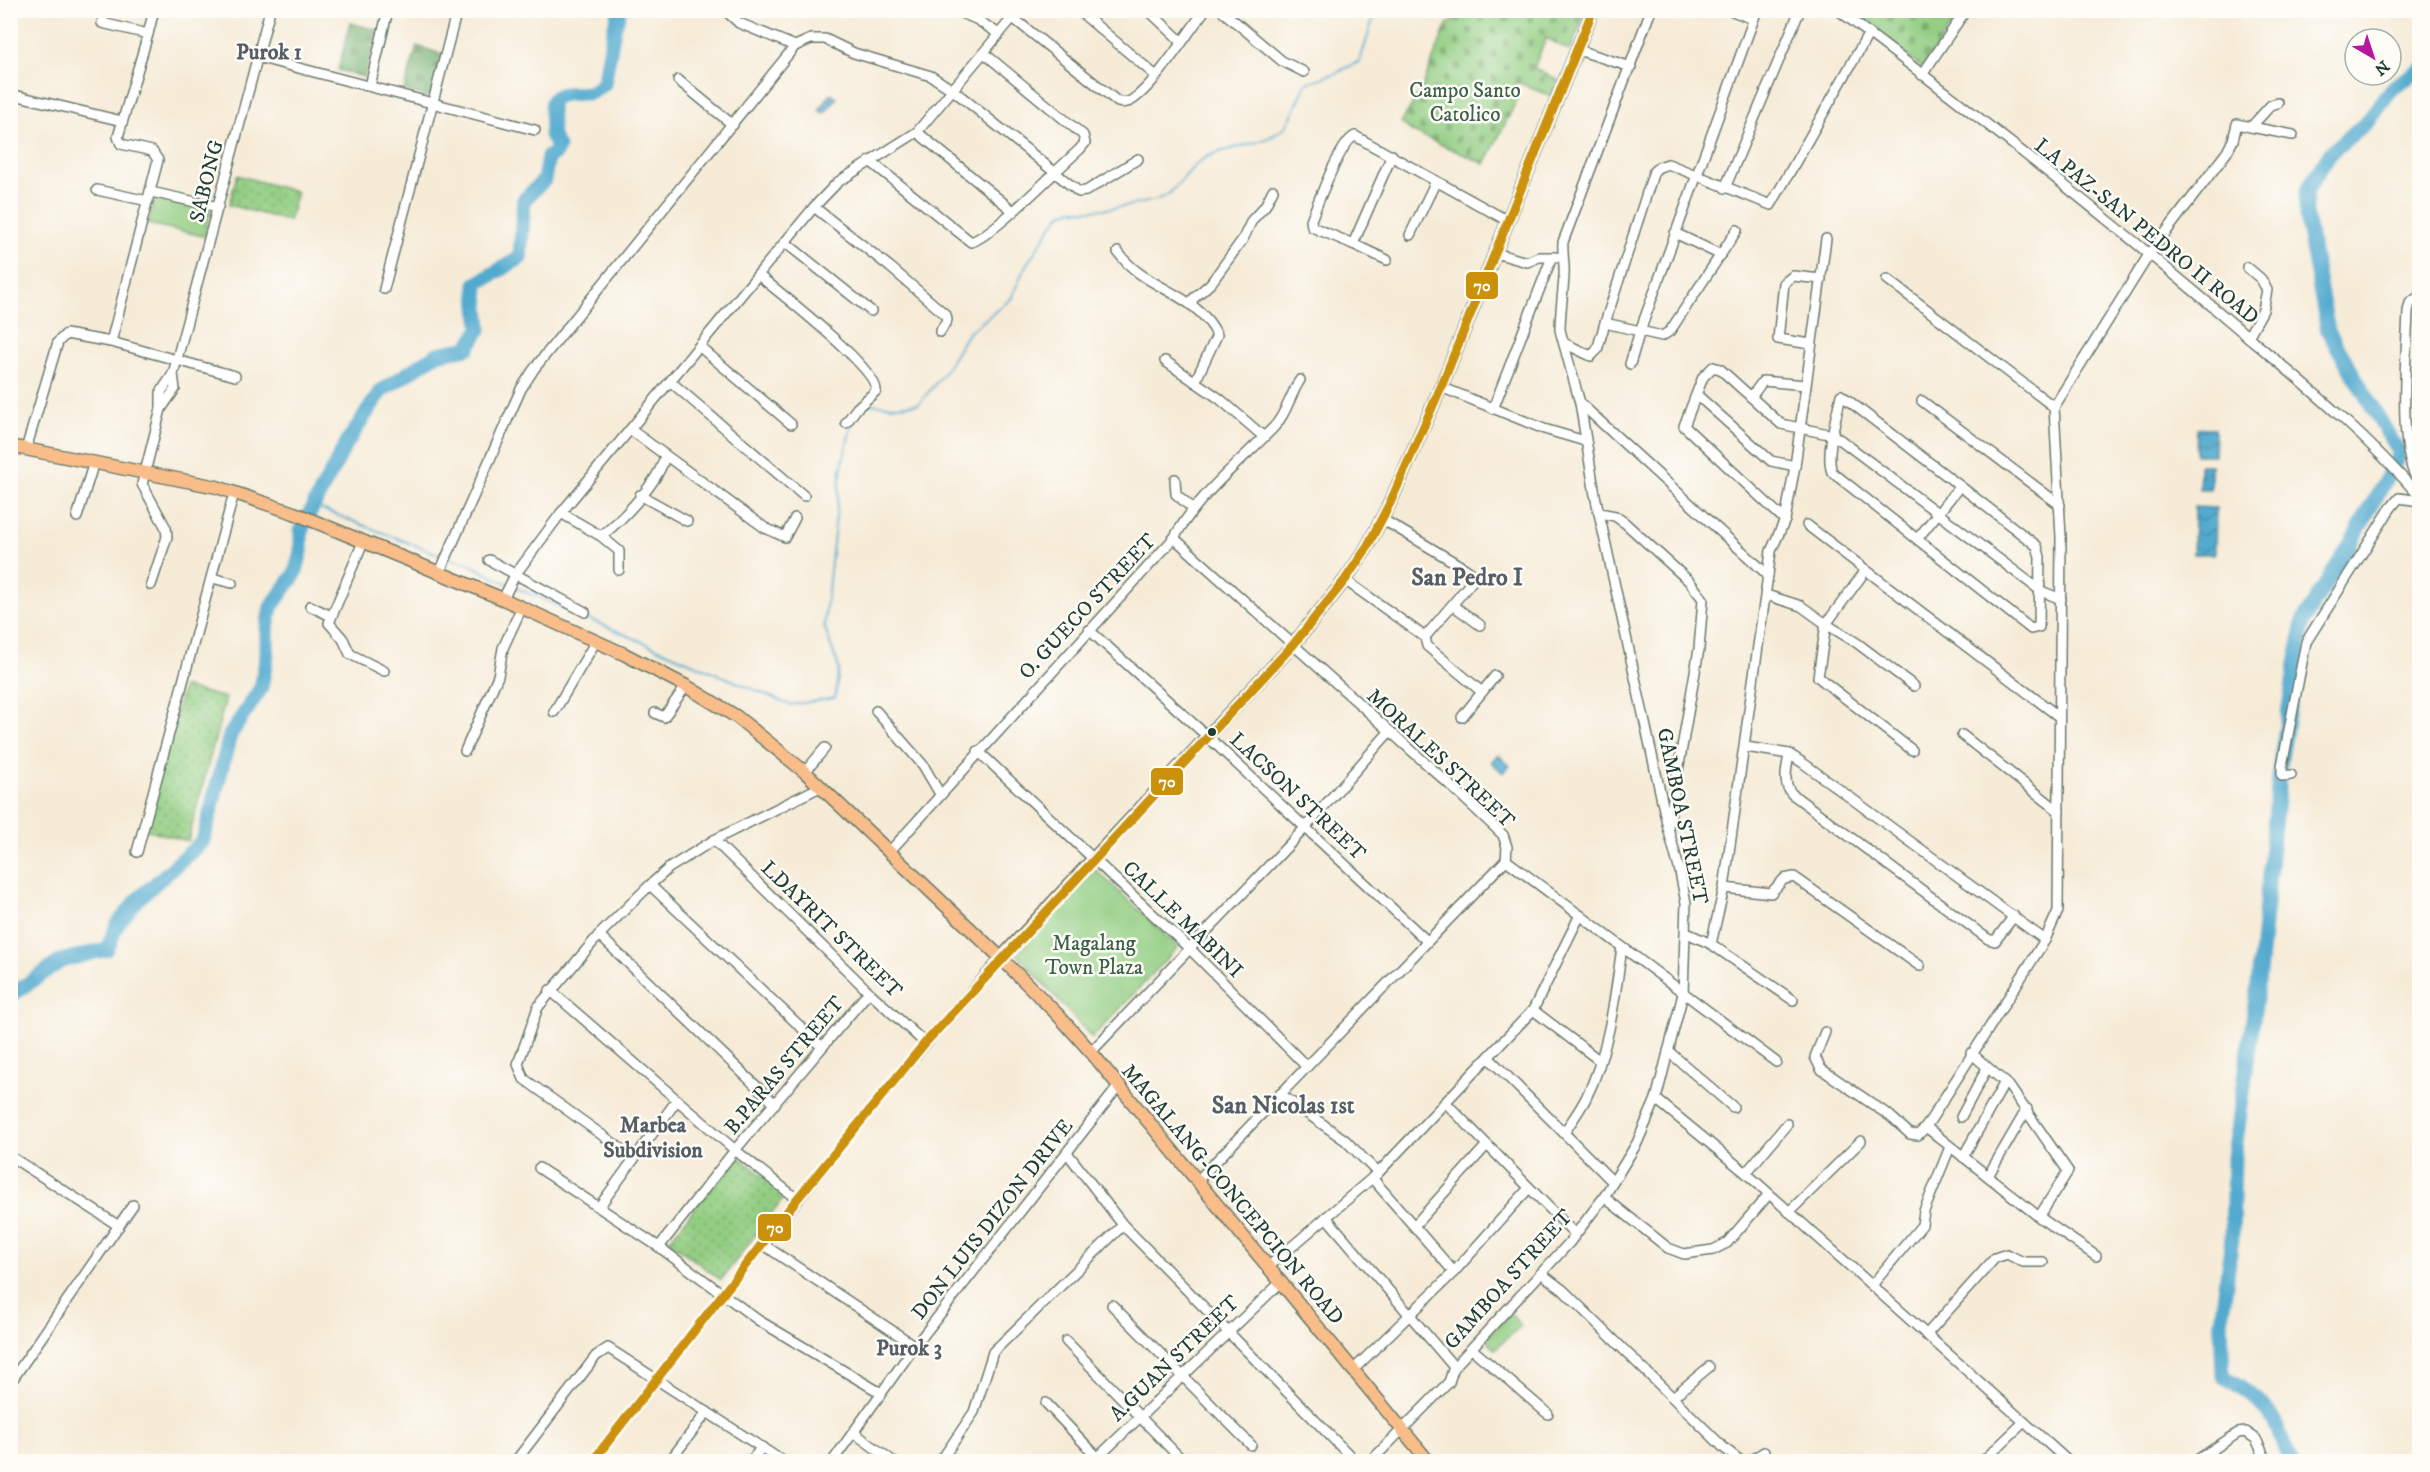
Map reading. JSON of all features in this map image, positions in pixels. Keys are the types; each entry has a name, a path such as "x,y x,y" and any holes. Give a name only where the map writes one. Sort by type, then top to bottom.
{"main road":[{"path":"1001,958 1293,645 1345,580 1382,519 1441,387 1593,10"},
{"name":"MAGALANG-CONCEPCION ROAD","path":"10,446 145,472 234,493 321,523 439,574 505,594 521,609 596,641 686,686 737,717 805,772 890,851 1001,958 1091,1052 1429,1461"}],"street":[{"path":"105,10 102,23 148,34"},
{"path":"111,342 157,157 152,151 121,144 118,137 154,10"},
{"name":"SABONG","path":"145,472 161,409 161,392 173,374 177,361 270,10"},
{"path":"370,86 388,10"},
{"path":"384,289 435,104 458,10"},
{"path":"725,10 739,23 795,46"},
{"path":"954,10 976,19 999,34"},
{"path":"1078,10 1155,75"},
{"path":"1148,10 1181,41"},
{"path":"505,594 513,577 561,513 814,207 838,182 918,132 1016,14 1118,102 1133,99 1155,75 1205,10"},
{"path":"1221,10 1282,61 1304,72"},
{"path":"1492,409 1563,242 1631,68 1651,10"},
{"path":"1630,364 1695,176 1755,15 1731,10"},
{"path":"1725,188 1800,10"},
{"name":"LA PAZ-SAN PEDRO II ROAD","path":"1838,10 2150,253 2322,400 2384,457 2420,499"},
{"path":"1922,75 1966,10"},
{"path":"1564,343 1593,356 1654,171 1668,164 1766,205 1773,202 1869,33"},
{"path":"439,574 520,389 795,46 811,39 825,39 854,53 931,76 953,90 1079,192 1086,191 1138,159"},
{"path":"1578,50 1631,68"},
{"path":"870,161 971,242 981,238 1079,150 1086,139 984,53"},
{"path":"257,57 535,130"},
{"path":"678,80 732,125"},
{"path":"10,94 122,121"},
{"path":"2251,127 2271,105 2278,103"},
{"path":"1825,1032 1815,1057 1821,1069 1890,1116 1910,1134 1918,1135 1926,1127 2045,940 2058,911 2060,811 2058,716 2061,599 2060,505 2054,407 2150,253 2227,152 2234,140 2237,124 2294,135"},
{"path":"918,132 1012,210"},
{"path":"1387,260 1316,230 1311,225 1313,216 1350,138 1358,137 1508,221"},
{"path":"1353,244 1392,155"},
{"path":"1410,235 1436,181"},
{"path":"97,190 218,207"},
{"path":"1191,304 1193,299 1207,289 1243,239 1252,220 1265,206 1273,190"},
{"path":"814,207 946,315 947,320 940,332"},
{"path":"1605,323 1662,336 1670,331 1737,230"},
{"path":"1675,233 1721,255"},
{"path":"1711,944 1724,888 1746,747 1771,551 1785,520 1795,466 1826,239"},
{"path":"786,243 871,311"},
{"path":"1118,252 1130,266 1191,304 1207,318 1216,335 1196,382"},
{"path":"1495,253 1527,262 1539,257 1556,257"},
{"name":"GAMBOA STREET","path":"1370,1461 1449,1382 1454,1367 1542,1274 1604,1197 1637,1143 1656,1099 1683,994 1686,903 1614,586 1585,441 1580,403 1564,343 1560,318 1564,277 1556,257"},
{"path":"2247,267 2261,279 2267,290 2263,310 2248,337"},
{"path":"758,275 826,332 873,378 876,392 857,408 846,423"},
{"path":"1811,344 1778,339 1784,283 1793,276 1821,279"},
{"path":"1887,279 2054,407"},
{"path":"2420,296 2410,303 2408,311 2405,444 2411,470 2420,484"},
{"path":"26,449 61,337 70,333 235,376"},
{"path":"700,346 791,424"},
{"path":"1165,361 1220,399 1264,436"},
{"path":"1785,520 1686,429 1683,423 1703,377 1716,367 1781,424 1833,435 1939,511 2041,591 2061,599"},
{"name":"O. GUECO STREET","path":"890,851 1174,538 1192,508 1275,427 1300,380"},
{"path":"1751,397 1763,381 1805,386"},
{"path":"671,382 804,496"},
{"path":"1441,387 1492,409 1585,441"},
{"path":"1697,395 1771,461 1795,466"},
{"path":"1841,395 1960,486 2037,546 2040,557 2041,591 2040,623 2036,630 2031,629 1832,472 1830,466 1833,435 1841,395"},
{"path":"1922,400 2060,505"},
{"path":"1580,403 1675,487 1768,575"},
{"path":"631,430 755,522 773,532 786,536 795,518"},
{"path":"601,536 613,526 661,471 665,455"},
{"path":"77,517 94,462"},
{"path":"145,472 144,491 164,519 166,528 166,537 151,585"},
{"path":"1175,480 1176,494 1192,508"},
{"path":"1918,538 1960,486"},
{"path":"137,852 234,493"},
{"path":"640,495 687,521"},
{"path":"2291,775 2282,776 2282,766 2306,642 2390,509 2399,498 2420,499"},
{"path":"561,513 601,536 619,551 619,570"},
{"path":"1600,513 1615,516 1625,523 1689,581 1703,599 1695,672 1668,828"},
{"path":"1382,519 1473,574 1473,580 1454,606 1425,637"},
{"path":"1808,525 2058,716"},
{"name":"MORALES STREET","path":"1174,538 1503,835 1507,848 1506,860 1776,1062"},
{"path":"363,542 331,616 331,627 343,639 348,651 384,670"},
{"path":"489,560 513,577 585,612"},
{"path":"1866,570 1826,624 1818,677 1911,750"},
{"path":"212,578 232,583"},
{"path":"1345,580 1425,637 1427,646 1482,692"},
{"path":"1766,595 1801,606 1857,643 1914,686"},
{"path":"310,606 331,616"},
{"path":"1454,606 1480,625"},
{"path":"465,751 498,676 502,648 521,609"},
{"name":"LACSON STREET","path":"1089,630 1207,736 1427,941"},
{"path":"554,712 596,641"},
{"path":"1462,717 1495,676"},
{"path":"655,712 664,717 686,686"},
{"path":"876,711 923,765 940,794"},
{"path":"1091,1052 1191,950 1305,828 1389,732"},
{"path":"1962,735 2060,811"},
{"path":"1746,747 1789,754 2045,940"},
{"path":"805,772 825,748"},
{"name":"CALLE MABINI","path":"978,752 1191,950 1306,1066"},
{"path":"1789,754 1786,788 1792,794 1988,939 1995,941 1999,938 2014,916"},
{"path":"634,1158 524,1079 518,1064 538,1007 550,990 599,935 669,868 714,840 820,787"},
{"name":"LDAYRIT STREET","path":"714,840 869,992 925,1043"},
{"path":"1197,1181 1506,860"},
{"path":"1724,888 1771,894 1784,879 1794,877 1920,966"},
{"path":"650,885 822,1047"},
{"path":"1268,1267 1375,1176 1533,1010 1580,915"},
{"path":"1686,933 1711,944 1728,958 1793,1000"},
{"path":"599,935 775,1104"},
{"path":"1564,1133 1586,1099 1600,1061 1614,1006 1622,946"},
{"path":"608,1461 595,1458 764,1245 797,1199 925,1043 1001,958"},
{"path":"550,990 735,1150 797,1199"},
{"name":"B.PARAS STREET","path":"659,1246 735,1150 869,992"},
{"path":"1533,1010 1600,1061"},
{"path":"1668,1051 1733,1107"},
{"path":"1971,1053 2005,1082 2027,1109 2068,1171 2039,1217"},
{"path":"1489,1058 1613,1182"},
{"path":"1961,1117 1987,1068"},
{"path":"1963,1157 2005,1082"},
{"name":"DON LUIS DIZON DRIVE","path":"832,1461 915,1346 1068,1154 1118,1087"},
{"path":"1280,1094 1345,1140 1454,1272"},
{"path":"1656,1099 1746,1173 2069,1461"},
{"path":"599,1207 677,1100"},
{"path":"1445,1102 1575,1234"},
{"path":"1988,1176 2027,1109"},
{"path":"1746,1173 1787,1124"},
{"path":"1926,1127 2039,1217 2096,1256"},
{"path":"1789,1212 1861,1141"},
{"path":"1414,1226 1486,1146"},
{"path":"1872,1285 1922,1225 1924,1211 1950,1147"},
{"path":"1068,1154 1123,1225 1356,1461"},
{"path":"13,1158 119,1226"},
{"path":"539,1168 659,1246 758,1320 881,1393"},
{"path":"1353,1370 1454,1272 1529,1188"},
{"path":"1604,1197 1668,1248 1684,1254 1713,1250 1727,1244 1769,1194"},
{"path":"10,1383 133,1205"},
{"path":"1326,1217 1454,1367"},
{"path":"940,1461 974,1412 993,1352 1123,1225"},
{"path":"764,1245 915,1346"},
{"path":"1926,1335 1995,1258 2007,1254 2023,1262 2043,1262"},
{"path":"1542,1274 1563,1290 1724,1448 1742,1461"},
{"name":"A.GUAN STREET","path":"1098,1460 1181,1374 1281,1282"},
{"path":"1112,1305 1251,1445"},
{"path":"1066,1341 1184,1461"},
{"path":"515,1461 603,1349 613,1350 784,1461"},
{"path":"1472,1349 1548,1414"},
{"path":"1672,1397 1709,1367"},
{"path":"1046,1403 1098,1460"},
{"path":"669,1461 707,1412"},
{"path":"1982,1461 2025,1422"},
{"path":"853,1432 894,1461"},
{"path":"2194,1461 2238,1433 2246,1432 2256,1439 2267,1461"},
{"path":"750,1461 762,1447"},
{"path":"1748,1461 1764,1452"}],"green space":[{"name":"Campo Santo Catolico","path":"1474,11 1586,11 1570,51 1546,38 1534,68 1558,80 1551,96 1517,82 1511,95 1518,98 1485,164 1413,132 1401,123 1422,88 1447,24"},
{"path":"1847,11 1961,11 1922,68"},
{"path":"350,23 378,30 364,77 338,70"},
{"path":"417,46 445,55 434,99 404,90"},
{"path":"237,175 297,192 289,221 229,205"},
{"path":"155,197 211,210 204,236 148,224"},
{"path":"183,687 226,698 188,841 144,829"},
{"name":"Magalang Town Plaza","path":"1095,869 1178,947 1092,1038 1017,954"},
{"path":"736,1155 787,1194 721,1280 669,1241"},
{"path":"1511,1314 1521,1326 1495,1349 1485,1338"}],"water":[{"path":"831,93 837,98 824,114 819,110"},
{"path":"2197,428 2215,428 2214,455 2196,455"},
{"path":"2200,465 2211,465 2211,490 2199,490"},
{"path":"2194,507 2216,508 2215,554 2193,554"},
{"path":"1498,754 1510,766 1503,773 1491,762"}],"waterway":[{"path":"10,996 61,961 107,949 117,925 139,898 203,841 230,735 261,688 267,655 267,628 271,607 295,574 301,552 301,531 305,522 346,444 381,391 437,354 468,348 480,328 476,284 520,258 524,200 544,180 548,157 555,153 558,147 551,135 552,102 564,94 592,92 604,84 614,29 620,10"},
{"path":"868,404 896,406 919,404 943,374 968,333 1011,299 1025,267 1061,214 1072,209 1105,209 1160,198 1173,190 1204,158 1259,142 1284,128 1307,83 1336,73 1360,61 1376,10"},
{"path":"2291,1462 2273,1420 2260,1402 2223,1376 2221,1322 2232,1238 2234,1157 2258,983 2281,758 2303,621 2351,543 2397,459 2398,451 2328,331 2306,216 2306,192 2330,153 2367,122 2393,87 2420,70"},
{"path":"514,587 790,705 835,698 839,668 824,626 841,470 852,423"},
{"path":"316,507 443,556"},
{"path":"448,558 467,563 508,584"}],"transit line":[{"name":"70","path":"592,1462 797,1199 925,1043 1293,645 1345,580 1366,549 1390,503 1441,387 1593,10"}],"district":[{"name":"Purok 1","path":"269,51"},
{"name":"San Pedro I","path":"1467,577"},
{"name":"San Nicolas 1st","path":"1283,1105"},
{"name":"Marbea Subdivision","path":"653,1136"},
{"name":"Purok 3","path":"909,1347"}]}
